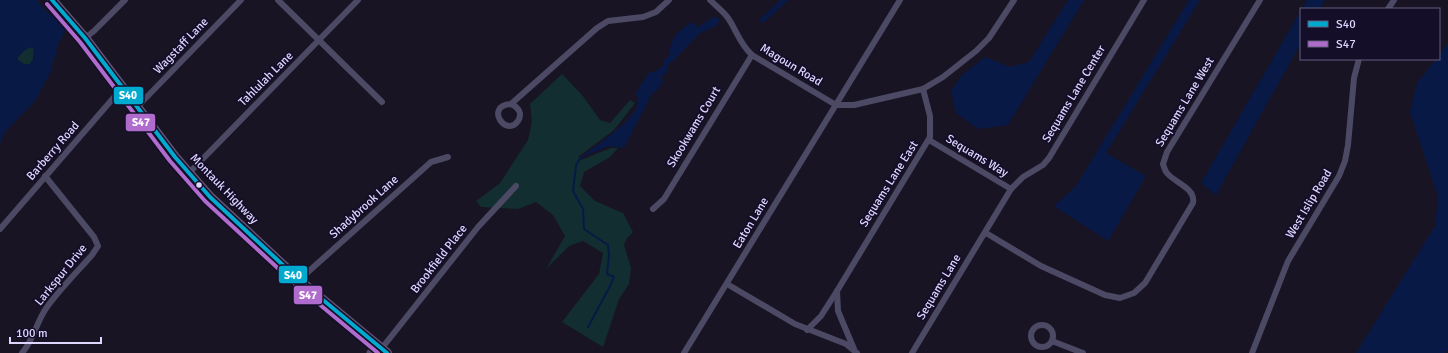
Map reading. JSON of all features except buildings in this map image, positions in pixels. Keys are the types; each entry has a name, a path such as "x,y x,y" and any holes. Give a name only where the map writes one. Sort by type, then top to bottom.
{"main road":[{"name":"Montauk Highway","path":"52,0 86,38 122,88 188,173 210,197 299,280 379,350"}],"street":[{"path":"86,38 125,0"},
{"name":"Wagstaff Lane","path":"137,107 241,0"},
{"path":"278,0 382,102"},
{"name":"Tahlulah Lane","path":"188,173 358,0"},
{"path":"511,104 597,28 608,21 643,17 656,12 669,0"},
{"name":"Magoun Road","path":"710,0 728,17 738,39 744,48 752,55 836,105"},
{"name":"Eaton Lane","path":"684,353 900,0"},
{"path":"836,105 854,105 923,89 943,77 990,38 1014,0"},
{"name":"Sequams Lane Center","path":"1011,190 1023,178 1043,165 1049,158 1144,0"},
{"name":"Sequams Lane West","path":"986,232 1041,266 1105,295 1120,298 1134,293 1145,284 1193,203 1194,198 1191,192 1167,174 1163,164 1167,152 1260,0"},
{"name":"Skookwams Court","path":"653,210 664,199 752,55"},
{"name":"West Islip Road","path":"1252,353 1288,261 1339,176 1345,161 1348,145 1354,78 1359,60"},
{"name":"Barberry Road","path":"0,229 122,88"},
{"name":"Sequams Lane East","path":"807,330 821,316 837,292 929,140 931,128 930,116 923,89"},
{"name":"Sequams Way","path":"929,140 1011,190 986,232"},
{"name":"Shadybrook Lane","path":"299,280 431,162 448,157"},
{"name":"Larkspur Drive","path":"22,353 34,336 40,319 47,307 98,246 94,237 45,176"},
{"name":"Brookfield Place","path":"379,350 478,227 516,186"},
{"name":"Sequams Lane","path":"912,353 986,232"},
{"path":"727,284 781,317 807,330 828,336 846,344 856,352"},
{"path":"837,292 838,311 856,352"},
{"path":"1052,341 1082,353"}],"green space":[{"path":"30,47 34,48 33,59 30,64 24,64 18,60 18,57"},
{"path":"562,74 582,95 600,120 610,123 630,100 635,103 614,130 578,157 581,160 611,148 618,148 610,157 584,172 580,186 595,201 623,213 633,232 627,238 624,245 631,268 629,284 619,299 603,347 562,322 599,274 603,253 583,241 569,246 546,269 565,236 553,215 536,202 518,209 481,207 476,201 500,183 528,140 532,121 530,104"}],"water":[{"path":"0,0 37,0 46,11 62,24 65,31 56,49 58,51 51,66 53,68 35,101 5,132 0,144","holes":["30,47 34,49 33,59 30,64 24,64 18,60 18,57 25,50"]},
{"path":"780,0 789,0 763,23 759,20"},
{"path":"1068,0 1084,0 1008,125 978,129 956,113 951,91 962,75 985,57 1010,67 1029,62"},
{"path":"1189,0 1200,0 1106,153 1146,176 1108,241 1054,206 1076,186"},
{"path":"1307,0 1325,0 1321,8 1303,8"},
{"path":"1300,12 1300,45 1216,195 1201,183"},
{"path":"715,16 720,20 716,26 699,34 672,62 669,63 666,74 661,76 663,81 662,83 652,94 625,146 621,148 609,146 580,158 610,136 630,117 637,106 638,97 635,94 650,72 654,72 663,66 664,61 670,54 671,43 676,35 692,22 698,27"},
{"path":"1448,43 1448,350 1445,353 1356,353 1435,226 1438,197 1410,112 1417,83 1435,60 1440,60 1440,54"}],"waterway":[{"path":"582,157 576,166 573,191 583,209 584,229 608,245 609,255 607,274 614,277 588,327"}],"transit line":[{"name":"S40","path":"52,0 85,38 175,157 210,197 299,280 387,353"},
{"name":"S47","path":"47,4 80,42 170,161 205,201 295,284 378,353"}]}
